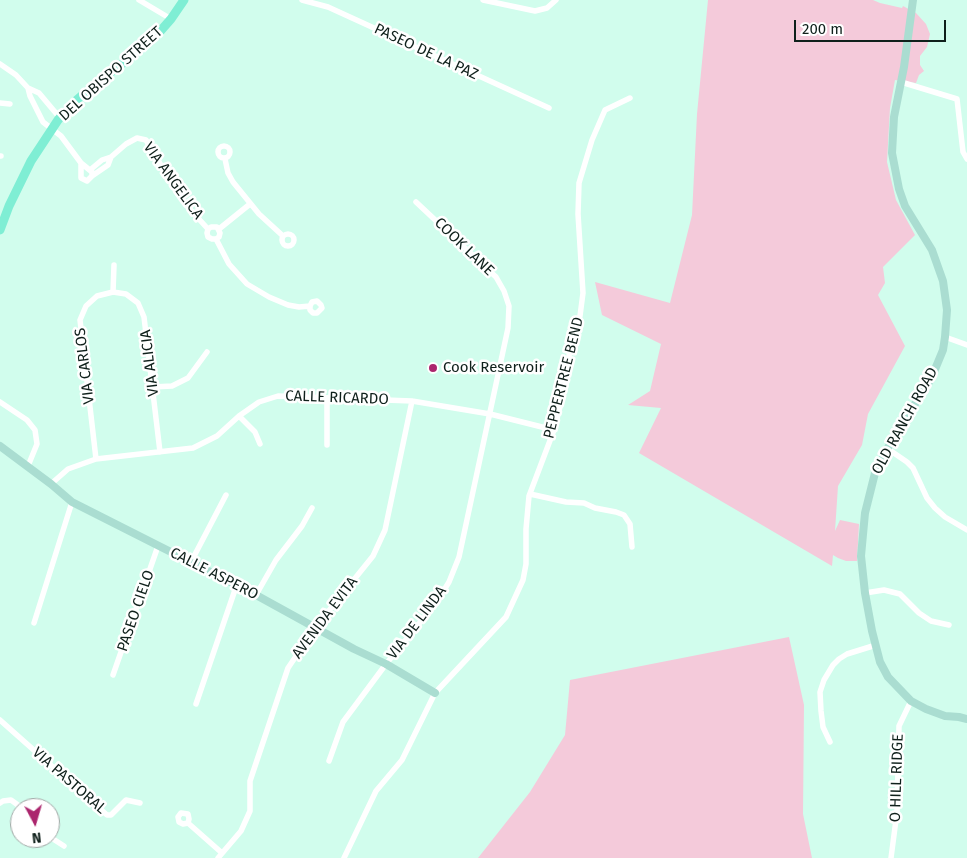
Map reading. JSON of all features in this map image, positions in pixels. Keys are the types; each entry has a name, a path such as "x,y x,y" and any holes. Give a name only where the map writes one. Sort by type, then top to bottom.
{"main road":[{"name":"DEL OBISPO STREET","path":"0,230 9,206 31,161 60,118 70,106 93,86 143,48 172,19 184,0"}],"street":[{"path":"139,0 172,19"},
{"name":"PASEO DE LA PAZ","path":"302,0 328,7 549,108"},
{"path":"483,0 535,11 547,8 556,0"},
{"name":"OLD RANCH ROAD","path":"913,0 892,134 892,153 894,171 905,206 926,239 938,264 946,298 945,337 943,350 931,379 893,438 875,473 865,513 861,556 865,593 876,645 880,662 888,677 896,688 911,701 926,709 945,716 964,717"},
{"path":"0,64 16,75 28,88 39,93 60,118"},
{"path":"901,82 957,99 963,152 967,159"},
{"path":"28,88 43,122 61,136 81,164 91,173 87,181 81,178 81,164"},
{"name":"PEPPERTREE BEND","path":"344,858 376,791 402,760 435,693 506,617 523,580 526,564 526,529 530,494 554,430 566,384 570,347 580,316 583,293 578,214 579,183 592,140 605,110 630,98"},
{"path":"0,102 10,104"},
{"name":"VIA ANGELICA","path":"91,173 108,165 111,157 132,140 141,138 146,140 186,205 208,229 208,237 216,239"},
{"path":"225,159 228,174 250,204 283,236"},
{"name":"COOK LANE","path":"416,202 493,273 504,291 509,306 508,328 490,414"},
{"path":"219,229 250,204"},
{"name":"VIA ANGELICA","path":"208,229 214,226 219,229 220,233 216,239"},
{"name":"VIA ANGELICA","path":"216,239 229,264 247,284 278,302 299,307 310,306"},
{"path":"113,292 114,265"},
{"name":"VIA ALICIA","path":"113,292 126,294 138,303 144,317 160,452"},
{"name":"VIA CARLOS","path":"96,459 80,320 86,306 97,296 113,292"},
{"path":"945,337 967,345"},
{"path":"153,387 172,386 188,378 207,352"},
{"name":"CALLE RICARDO","path":"51,484 68,469 96,459 193,448 217,436 259,402 278,396 412,401 490,414 554,430"},
{"path":"327,398 327,445"},
{"name":"AVENIDA EVITA","path":"220,856 242,831 250,811 250,781 288,668 315,628 373,556 385,530 412,401"},
{"path":"0,402 27,420 35,430 37,444 28,466"},
{"name":"VIA DE LINDA","path":"330,761 343,722 386,664 436,603 449,582 458,557 490,414"},
{"path":"240,416 255,432 260,444"},
{"name":"CALLE ASPERO","path":"0,446 72,502 237,584 354,649 386,664 435,693"},
{"path":"888,449 913,468 927,498 935,508 945,517 967,530"},
{"path":"191,562 226,494"},
{"path":"530,494 566,502 584,503 595,508 624,515 630,524 632,547"},
{"path":"34,623 72,502"},
{"path":"256,595 276,560 302,526 312,508"},
{"name":"PASEO CIELO","path":"113,675 158,546"},
{"path":"196,704 237,584"},
{"path":"865,593 884,590 900,594 919,614 931,621 950,625"},
{"path":"830,742 823,727 821,711 820,692 824,680 839,659 847,654 876,645"},
{"name":"O HILL RIDGE","path":"891,858 897,812 900,726 911,701"},
{"name":"VIA PASTORAL","path":"0,720 107,815 111,815 126,800 140,803"},
{"path":"188,823 220,856"},
{"path":"60,843 64,846"}],"shaded area":[{"path":"708,0 873,0 902,8 903,6 916,13 926,24 930,34 927,47 920,56 920,65 924,71 919,75 916,83 895,80 890,108 887,162 896,200 915,235 883,267 885,283 878,295 905,346 868,414 862,445 838,486 835,531 840,520 859,524 857,561 846,561 833,555 832,566 639,453 661,408 628,405 650,391 661,344 602,315 595,282 670,303 692,215 697,114"},
{"path":"789,637 804,705 803,814 812,858 478,858 530,792 565,735 570,680"}],"place":[{"name":"Cook Reservoir","path":"433,368"}]}
